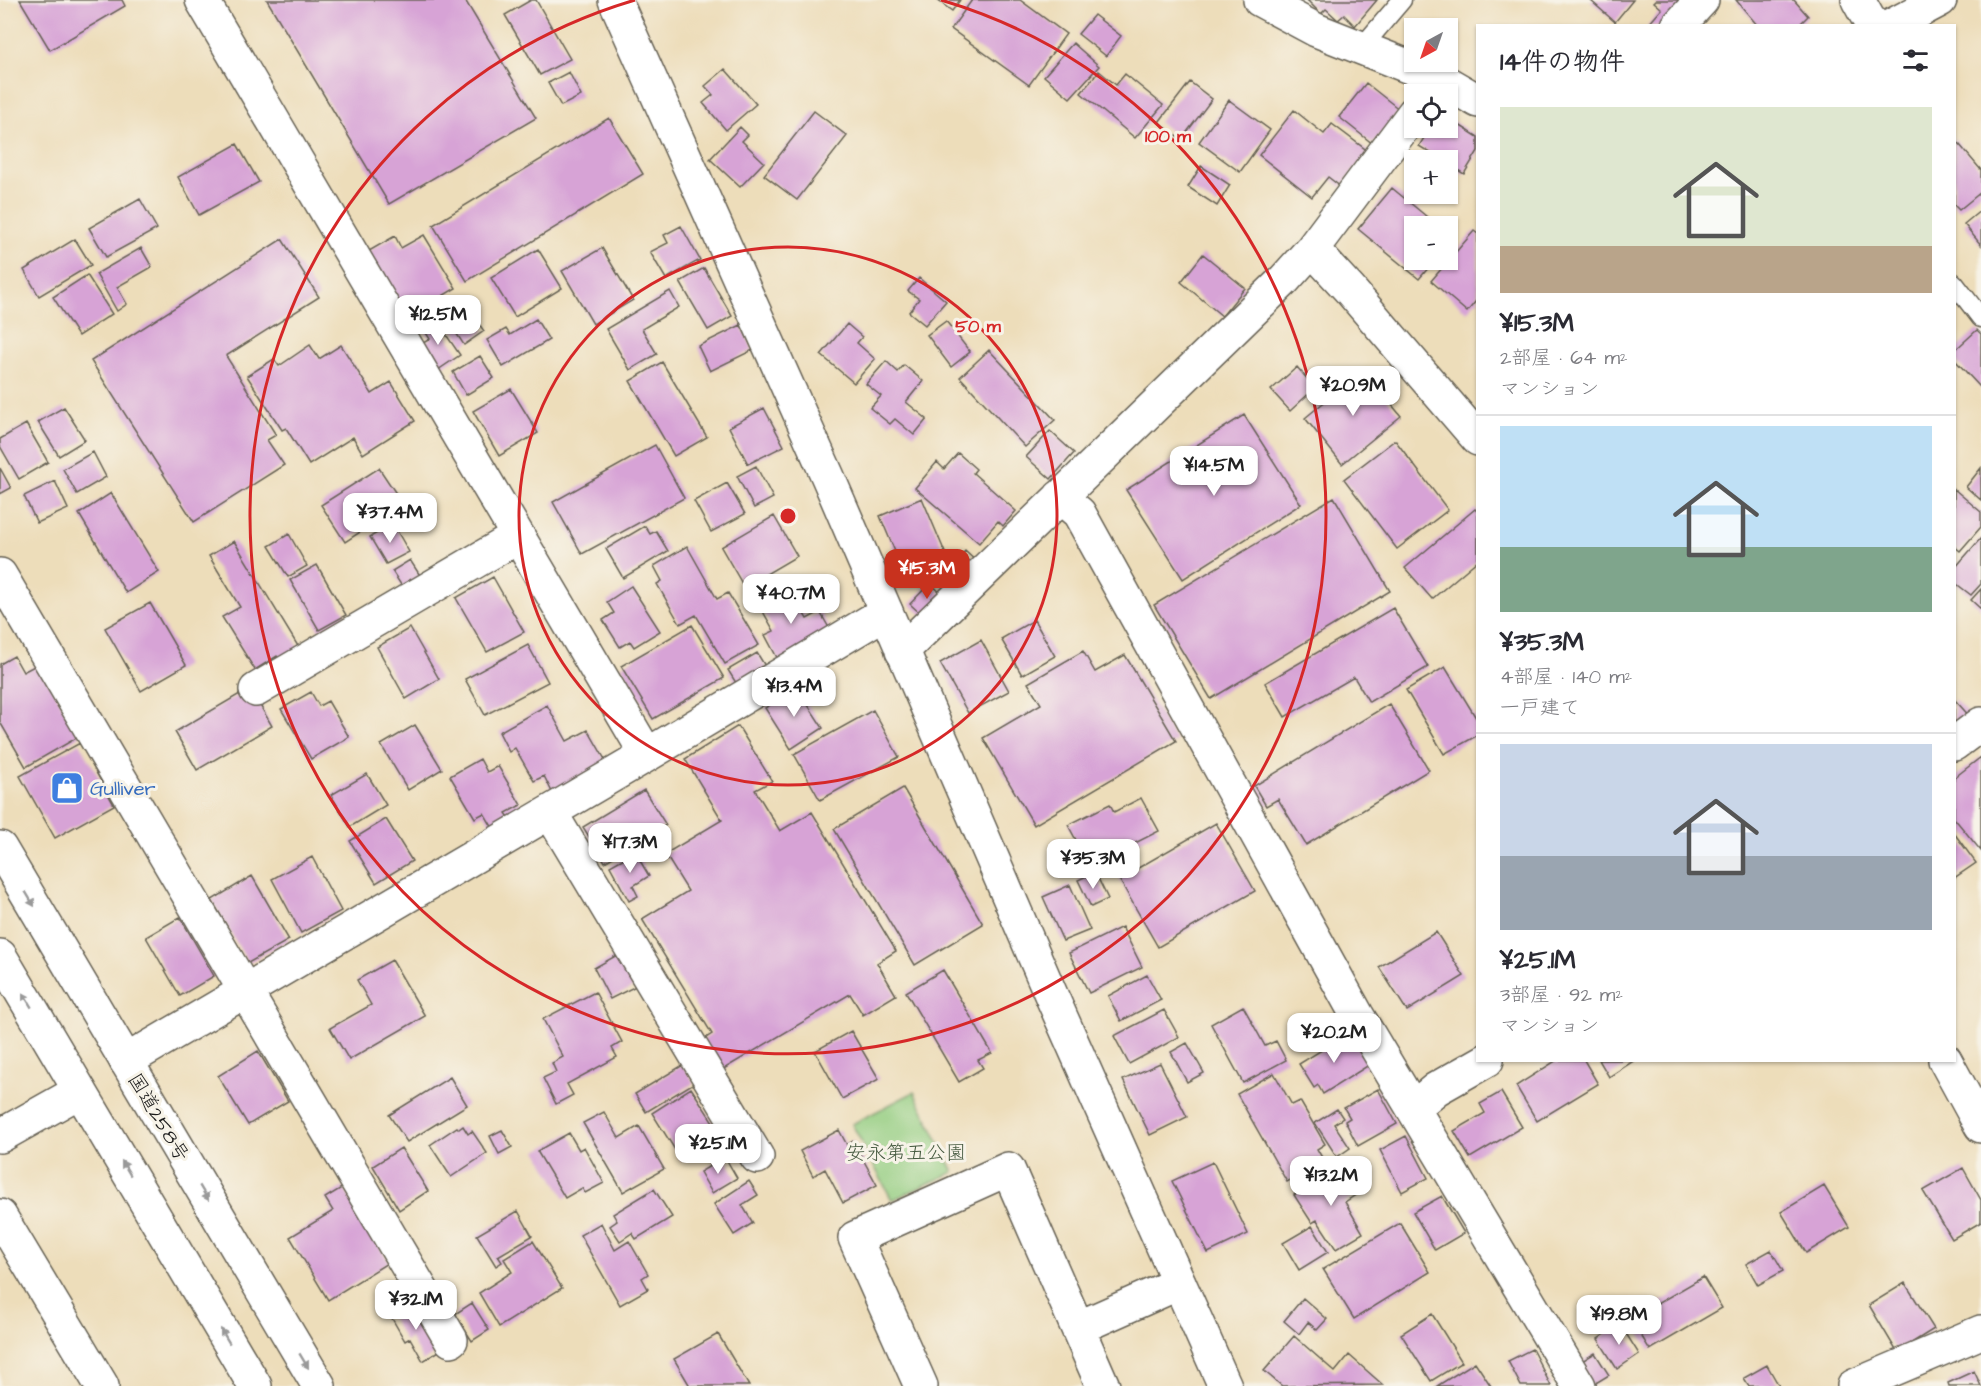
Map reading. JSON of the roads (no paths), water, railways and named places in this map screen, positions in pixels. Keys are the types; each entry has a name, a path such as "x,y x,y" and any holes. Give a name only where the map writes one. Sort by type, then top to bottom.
{"main road":[{"path":"202,0 647,755"},
{"path":"615,0 1225,1386"},
{"path":"1260,0 1316,30 1362,47 1429,84"},
{"path":"1680,24 1702,0"},
{"path":"1858,0 1873,24"},
{"path":"1895,24 1940,0"},
{"path":"1458,95 1476,100"},
{"path":"903,651 1284,280 1312,249 1404,125"},
{"path":"1312,249 1476,437"},
{"path":"1060,497 1079,513 1357,1015 1579,1386"},
{"path":"256,690 517,537"},
{"path":"0,575 451,1340"},
{"path":"126,1061 886,612"},
{"path":"1956,743 1981,724"},
{"path":"550,812 757,1158"},
{"name":"国道258号","path":"0,848 319,1386"},
{"path":"0,956 255,1386"},
{"path":"1413,1108 1436,1089 1483,1062"},
{"path":"1946,1062 1981,1126"},
{"path":"0,1136 80,1090"},
{"path":"921,1386 855,1238 1008,1169 1103,1386"},
{"path":"0,1216 102,1386"},
{"path":"1078,1328 1179,1283"},
{"path":"1854,1386 1981,1332"}],"lane":[{"path":"1362,47 1402,0"},
{"path":"1956,286 1981,318"}],"place":[{"name":"Gulliver","path":"67,788"}],"park label":[{"name":"安永第五公園","path":"906,1152"}]}
